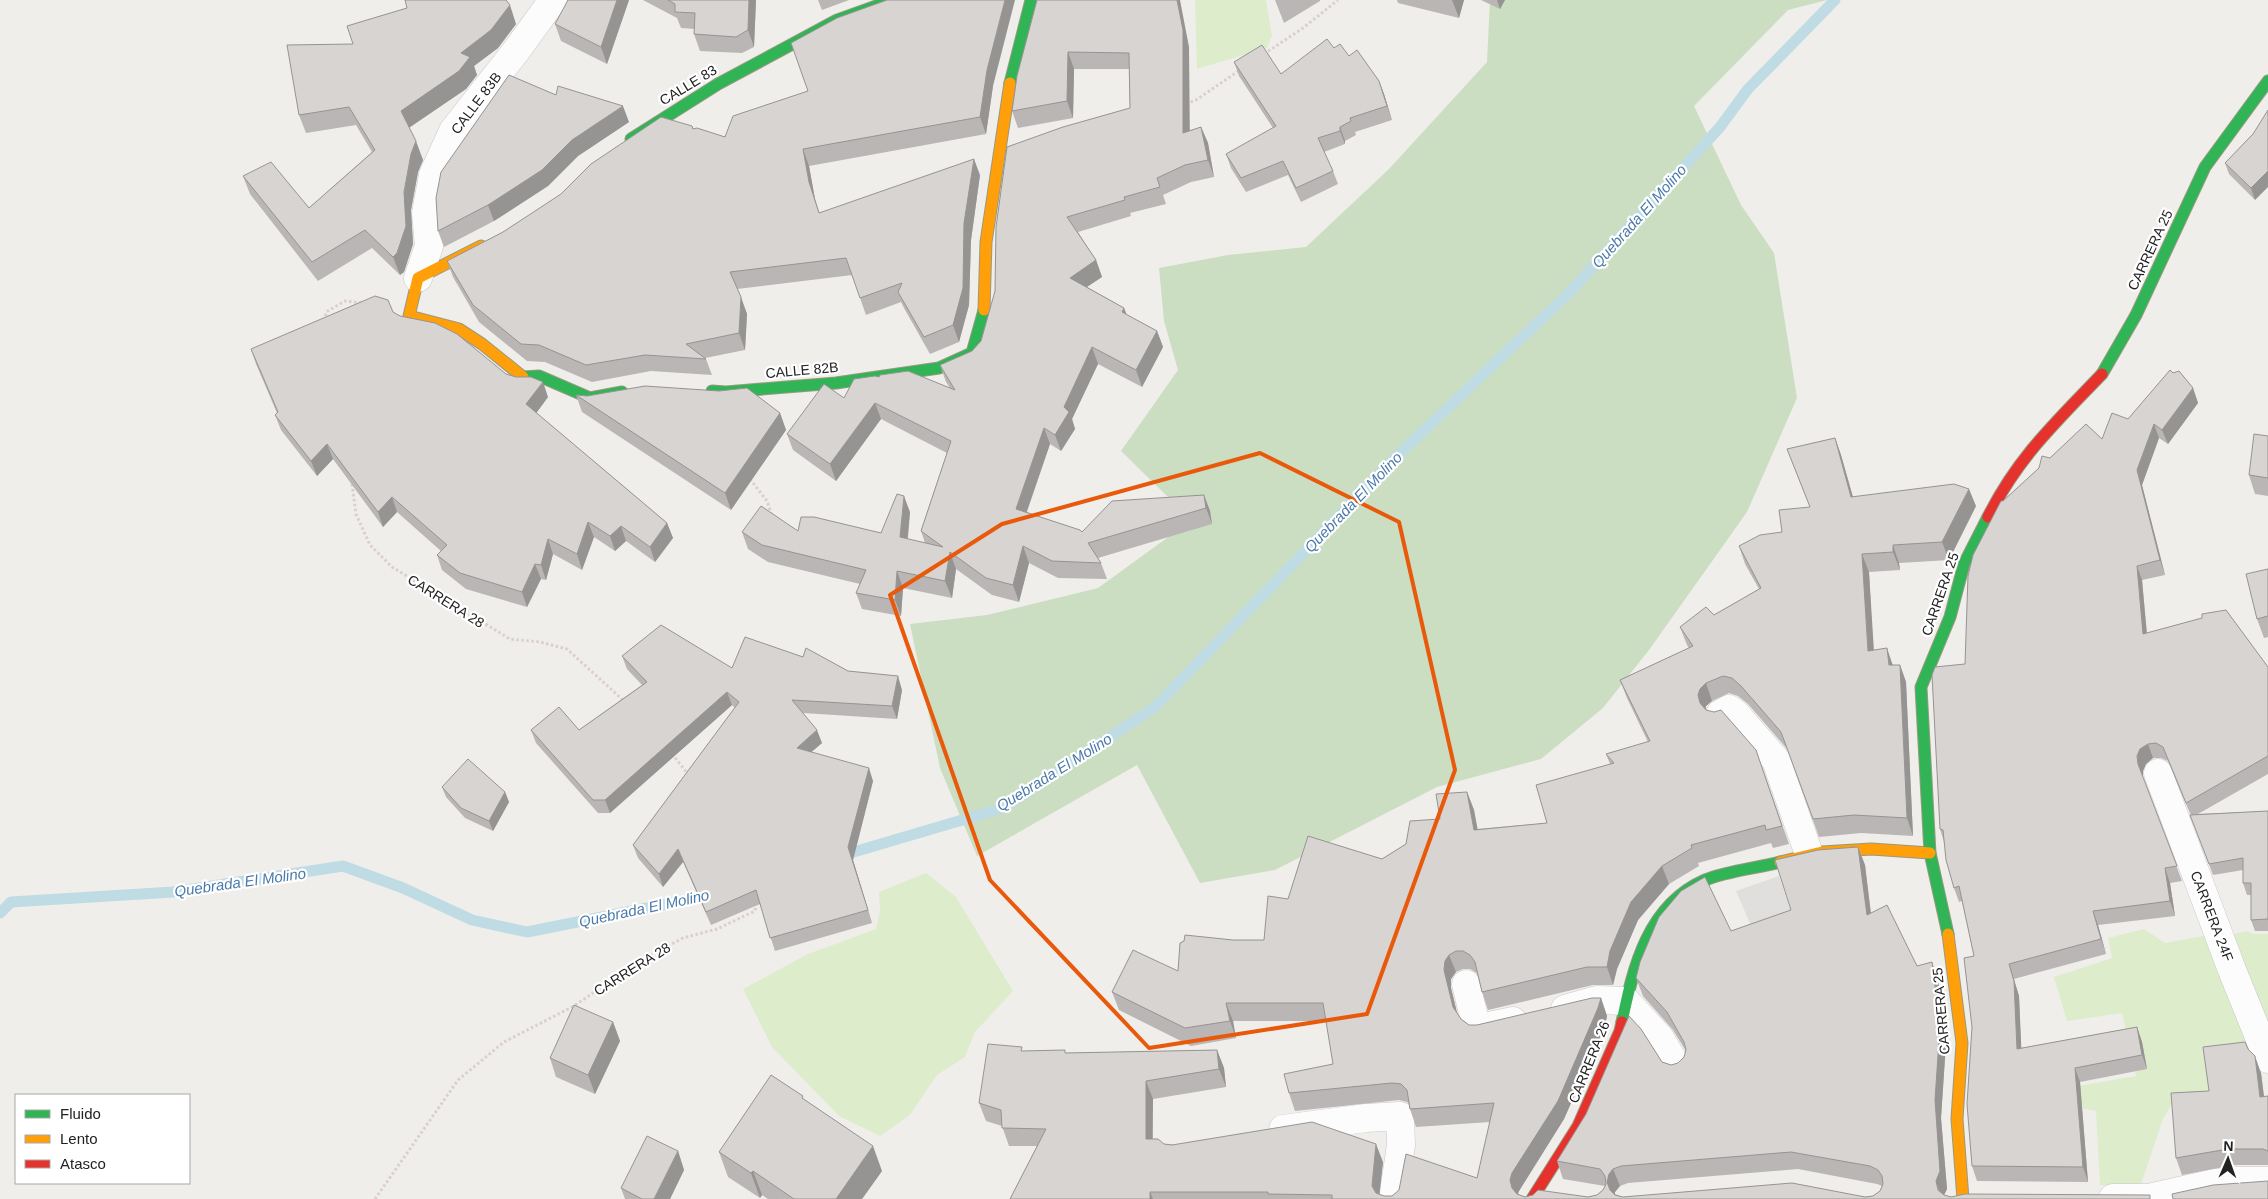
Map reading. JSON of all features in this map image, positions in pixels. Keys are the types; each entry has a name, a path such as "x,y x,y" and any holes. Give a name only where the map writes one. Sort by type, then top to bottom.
{"street":[{"name":"CALLE 83B","path":"418,278 428,246 426,213 433,175 453,130 516,51 553,0"},
{"name":"CALLE 83","path":"624,143 718,84 837,20 893,0"},
{"name":"CALLE 82B","path":"702,390 726,392 836,383 939,368 972,353 985,307 986,242 1006,100 1031,0"},
{"name":"CARRERA 25","path":"1961,1198 1957,1119 1962,1043 1948,930 1930,853 1921,687 1950,617 1964,564 2003,487 2030,449 2102,374 2136,315 2205,167 2268,81"},
{"path":"494,240 418,278 409,316 436,320 457,326 478,339 521,377 539,376 590,398 633,390"},
{"path":"1720,714 1729,709 1736,714 1776,760 1809,854"},
{"name":"CARRERA 24F","path":"2158,773 2232,970 2268,1059"},
{"name":"CARRERA 26","path":"1543,1195 1578,1126 1620,1031 1631,975 1652,926 1677,897 1706,880 1809,854 1871,849 1930,853"},
{"path":"1466,984 1475,1021 1480,1028 1597,1000 1626,1001 1660,1038 1677,1067"},
{"path":"1259,1133 1366,1118 1400,1116 1400,1145 1393,1199"},
{"path":"2090,1197 2148,1198 2215,1183 2268,1181"},
{"path":"1961,1198 1992,1196"}],"path":[{"path":"1263,55 1303,28 1338,0"},
{"path":"1183,105 1196,100 1247,65"},
{"path":"324,330 326,312 345,302 361,303 409,316"},
{"name":"CARRERA 28","path":"351,476 356,514 370,545 392,567 468,616 510,639 540,642 567,649 625,703"},
{"path":"749,478 767,501 772,517 780,522"},
{"path":"669,751 687,772 690,780"},
{"name":"CARRERA 28","path":"375,1199 458,1080 504,1042 574,1006 638,962 683,938 717,929 755,911 757,902"}],"highlighted area":[{"path":"1260,453 1399,522 1455,770 1367,1014 1149,1048 990,880 890,595 1002,524"}],"green space":[{"path":"1195,0 1266,0 1272,36 1267,48 1197,69"},
{"path":"1490,0 1827,0 1788,10 1694,106 1741,205 1774,253 1797,398 1747,512 1649,650 1603,708 1541,759 1437,787 1275,870 1200,883 1137,765 977,856 940,768 910,624 987,615 1098,588 1171,535 1168,497 1121,451 1178,370 1164,321 1159,268 1228,255 1306,247 1389,169 1487,62"},
{"path":"926,873 956,897 1013,991 975,1032 965,1057 937,1075 910,1115 880,1136 839,1116 772,1047 743,989 808,954 876,929 880,910 879,892"},
{"path":"2144,929 2165,943 2209,935 2254,1052 2209,1095 2175,1099 2163,1119 2140,1187 2100,1185 2096,1111 2057,1104 2073,1087 2136,1076 2122,1013 2067,1021 2054,977 2112,958 2108,938"},
{"path":"2247,931 2253,934 2268,934 2268,1019 2263,1026 2226,936"}],"shaded area":[{"path":"1779,876 1795,924 1757,940 1736,891"}],"building":[{"path":"405,0 506,0 510,5 491,30 461,53 470,57 459,71 401,111 416,141 411,154 404,192 406,226 397,253 393,257 365,230 312,262 243,176 271,162 309,208 375,150 349,107 299,115 287,45 353,44 347,26 407,8"},
{"path":"568,0 617,0 601,47 555,24"},
{"path":"668,0 749,0 748,30 736,37 694,34 695,13 675,12 675,4"},
{"path":"887,0 1005,0 987,70 980,117 803,149 809,182 819,213 974,159 964,223 963,288 953,325 924,337 898,292 902,283 860,298 846,258 730,272 741,297 739,333 686,344 706,359 645,355 586,365 539,345 521,344 473,305 447,261 503,232 561,194 591,164 661,117 692,126 693,129 697,128 725,137 733,116 808,91 791,43 837,18"},
{"path":"1037,0 1177,0 1183,30 1183,133 1201,127 1208,160 1185,165 1157,178 1160,187 1124,197 1125,200 1067,217 1096,260 1070,278 1124,308 1122,312 1157,331 1136,370 1092,347 1064,407 1069,412 1055,435 1044,428 1016,509 1082,532 1112,501 1204,495 1206,508 1088,543 1101,563 1052,561 1023,546 1013,585 986,578 950,552 945,581 897,571 895,600 856,593 866,570 762,545 742,532 761,506 798,531 801,517 814,517 881,533 897,494 904,496 900,537 943,547 921,531 951,441 875,403 830,464 787,434 824,384 844,398 854,379 879,377 880,375 908,371 955,390 940,365 972,351 981,341 995,291 996,227 1007,147 1063,127 1130,108 1129,53 1068,52 1067,101 1012,111 1017,76"},
{"path":"1327,39 1334,48 1340,44 1349,56 1357,50 1379,81 1387,106 1350,118 1351,121 1340,127 1340,131 1318,138 1333,171 1296,188 1283,161 1241,178 1226,154 1276,126 1234,62 1262,45 1281,74"},
{"path":"509,75 556,95 558,86 623,106 572,140 542,170 488,205 438,231 436,198 441,172"},
{"path":"2268,110 2268,171 2251,188 2225,163 2253,134"},
{"path":"375,296 388,300 393,312 400,316 435,323 457,334 506,374 516,377 531,377 543,382 526,404 667,523 650,547 621,526 610,536 588,522 577,554 548,539 541,565 535,564 522,592 460,573 437,555 447,545 392,497 378,512 327,444 311,461 275,415 278,412 251,349"},
{"path":"2170,370 2173,373 2179,371 2193,388 2162,430 2154,424 2137,470 2160,560 2137,566 2143,634 2202,618 2202,614 2226,610 2268,667 2268,756 2186,803 2163,747 2156,743 2148,744 2140,749 2137,756 2138,764 2177,866 2165,868 2170,901 2093,911 2101,939 2009,964 2014,981 2017,1049 2137,1027 2142,1055 2075,1068 2083,1167 1972,1166 1967,1104 1972,1027 1964,958 1974,956 1959,886 1954,888 1946,860 1943,830 1940,829 1932,675 1935,667 1965,664 1968,576 1973,555 2001,501 2039,468 2042,456 2050,458 2086,424 2102,439 2112,413 2128,419"},
{"path":"645,386 719,391 747,388 780,413 725,493 576,395 587,396"},
{"path":"2254,434 2268,436 2268,478 2249,475"},
{"path":"1835,438 1851,497 1954,484 1969,489 1942,542 1893,545 1893,552 1862,554 1868,651 1887,648 1889,665 1900,665 1907,818 1854,815 1813,819 1781,732 1732,678 1723,676 1706,683 1700,689 1698,695 1700,703 1706,710 1714,712 1721,710 1756,750 1782,826 1766,830 1765,825 1691,845 1692,848 1662,866 1631,902 1610,951 1607,967 1587,967 1482,992 1475,962 1470,955 1463,951 1456,951 1449,955 1445,961 1444,970 1453,1007 1461,1019 1469,1025 1477,1025 1592,998 1601,998 1558,1101 1512,1173 1510,1180 1512,1188 1517,1194 1525,1197 1533,1195 1538,1190 1588,1197 1597,1195 1603,1190 1606,1184 1605,1176 1600,1169 1557,1161 1586,1114 1629,1016 1641,1029 1662,1062 1671,1065 1678,1063 1684,1057 1686,1050 1684,1042 1667,1012 1636,978 1640,962 1659,917 1681,891 1705,877 1731,931 1791,910 1775,860 1818,850 1858,847 1867,915 1887,905 1917,966 1932,962 1940,1026 1935,1100 1940,1171 1936,1181 1938,1190 1944,1195 1951,1197 1965,1194 2150,1195 2150,1199 1332,1199 1332,1195 1268,1194 1268,1192 1150,1192 1150,1199 1010,1199 1046,1129 1002,1128 1001,1110 979,1103 988,1044 1022,1047 1021,1051 1065,1050 1065,1053 1217,1050 1219,1069 1146,1081 1146,1139 1158,1139 1164,1144 1172,1145 1312,1122 1376,1144 1372,1186 1376,1193 1384,1196 1392,1196 1399,1190 1406,1154 1477,1178 1494,1103 1410,1109 1407,1090 1401,1084 1392,1083 1289,1093 1284,1074 1333,1064 1323,1003 1226,1003 1230,1021 1185,1028 1112,992 1133,950 1178,971 1180,943 1184,941 1185,935 1233,940 1264,940 1268,896 1288,899 1308,836 1382,859 1406,844 1410,821 1440,819 1436,794 1467,792 1474,830 1547,823 1536,785 1614,763 1606,754 1650,741 1620,680 1693,646 1680,627 1706,607 1714,615 1761,588 1739,546 1760,535 1782,532 1779,510 1810,507 1787,449","holes":["1791,1152 1870,1166 1878,1170 1882,1176 1883,1184 1880,1191 1873,1196 1865,1197 1792,1183 1623,1197 1615,1195 1610,1190 1607,1182 1609,1174 1613,1169 1621,1166"]},
{"path":"2268,569 2268,616 2257,619 2246,574"},
{"path":"661,625 732,668 745,637 803,657 806,648 848,671 898,676 892,706 792,700 817,730 797,748 869,768 848,847 868,910 770,938 756,890 706,912 678,849 659,874 633,845 739,702 727,692 605,800 593,800 531,730 559,707 579,730 647,682 622,656"},
{"path":"468,759 505,792 489,821 461,808 442,787"},
{"path":"2268,811 2268,919 2251,920 2251,883 2243,883 2243,858 2209,864 2190,815"},
{"path":"574,1005 613,1022 588,1075 550,1058"},
{"path":"2245,1042 2248,1049 2255,1056 2260,1097 2268,1096 2268,1151 2263,1149 2228,1149 2176,1158 2171,1093 2209,1091 2203,1047"},
{"path":"771,1075 873,1146 836,1199 794,1199 753,1171 751,1173 719,1152"},
{"path":"647,1136 678,1151 654,1199 642,1199 621,1188"},
{"path":"2268,1181 2268,1199 2173,1199 2172,1194 2213,1185"}],"waterway":[{"name":"Quebrada El Molino","path":"840,856 1003,808 1155,707 1397,456 1571,291 1720,127 1748,89 1835,0"},
{"name":"Quebrada El Molino","path":"0,913 11,902 173,892 343,866 403,888 472,920 527,932 712,895"}],"traffic: fast":[{"path":"631,139 718,84 837,20 893,0"},
{"path":"1010,83 1031,0"},
{"path":"2102,374 2136,315 2205,167 2268,81"},
{"path":"712,391 726,392 836,383 939,368 972,353 984,310"},
{"path":"523,377 539,376 590,398 622,392"},
{"path":"1948,934 1930,853 1921,687 1950,617 1964,564 1988,517"},
{"path":"1622,1022 1638,959 1657,921 1670,905 1686,891 1705,880 1780,862"}],"traffic: slow":[{"path":"984,310 986,242 1010,83"},
{"path":"481,246 418,278 409,316 459,329 482,344 523,377"},
{"path":"1780,862 1822,852 1871,849 1930,853"},
{"path":"1948,934 1962,1043 1957,1119 1963,1199"}],"traffic: jam":[{"path":"1988,517 2025,458 2102,374"},
{"path":"1532,1199 1578,1126 1620,1031 1622,1022"}]}
